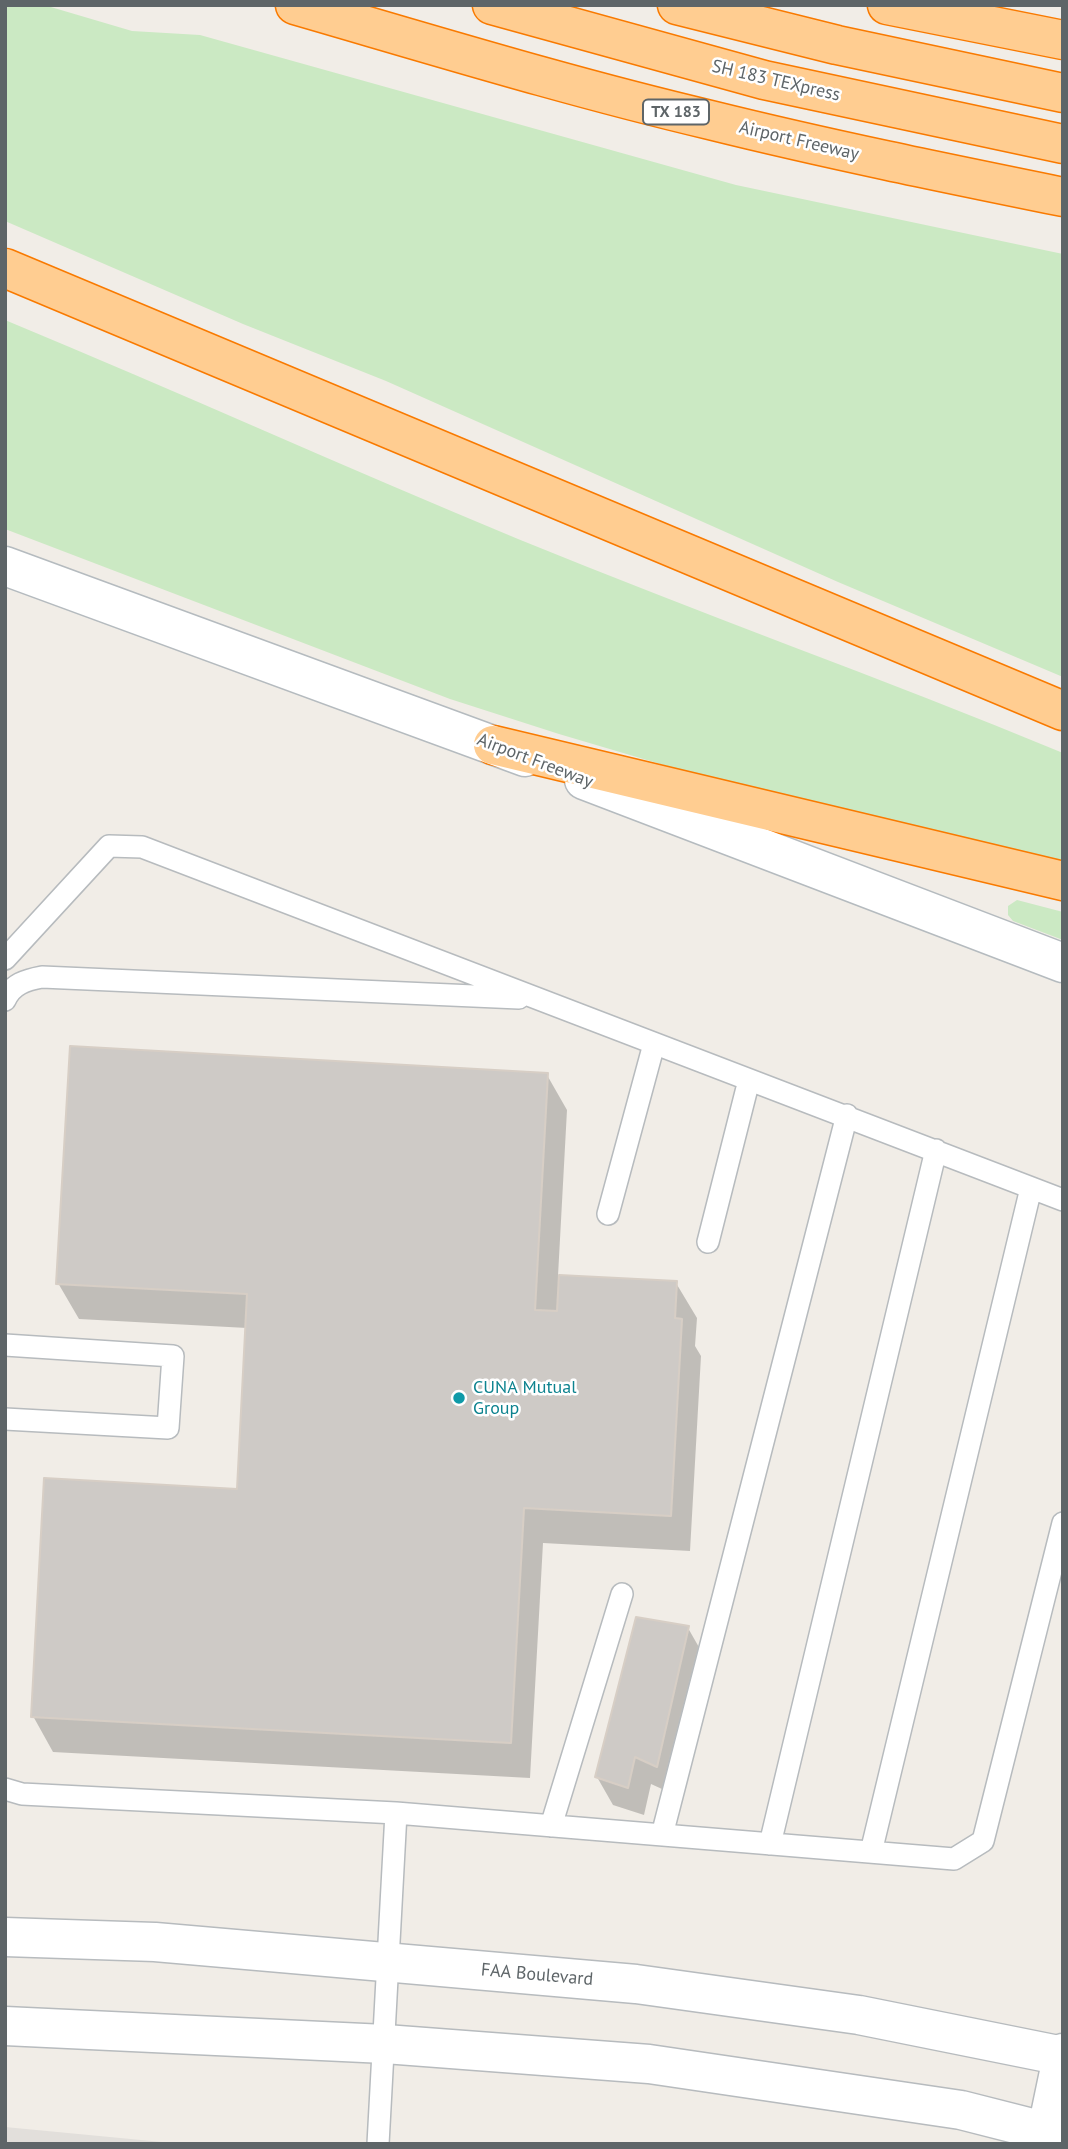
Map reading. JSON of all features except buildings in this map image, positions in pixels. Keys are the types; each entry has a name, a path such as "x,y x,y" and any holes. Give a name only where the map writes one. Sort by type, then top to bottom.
{"highway":[{"name":"Airport Freeway","path":"295,5 708,120 887,161 1063,197"},
{"name":"SH 183 TEXpress","path":"492,5 764,80 1063,144"},
{"path":"677,5 837,45 996,81 1063,93"},
{"path":"887,5 1063,40"},
{"path":"5,268 1063,711"},
{"path":"493,745 1063,881"}],"street":[{"name":"Airport Freeway","path":"5,566 493,745 1063,963"},
{"name":"FAA Boulevard","path":"5,1937 155,1942 636,1984 872,2017 1063,2055"},
{"path":"5,2026 385,2044 649,2064 961,2110 1051,2137 1063,2055"}],"lane":[{"path":"5,959 108,846 142,847 1063,1200"},
{"path":"5,1000 9,992 24,981 42,978 538,999"},
{"path":"608,1214 654,1044"},
{"path":"708,1242 749,1080"},
{"path":"663,1835 847,1115"},
{"path":"770,1844 936,1150"},
{"path":"871,1852 1031,1188"},
{"path":"5,1345 173,1356 168,1429 5,1419"},
{"path":"5,1789 22,1794 397,1813 954,1859 983,1841 1063,1523"},
{"path":"551,1826 622,1594"},
{"path":"378,2144 397,1813"}],"shaded area":[{"path":"5,2127 183,2144 5,2144"}],"green space":[{"path":"5,5 44,5 132,31 200,35 736,185 1063,254 1063,677 838,582 386,381 243,324 5,221"},
{"path":"5,320 518,539 1063,753 1063,867 755,792 559,734 450,699 5,529"},
{"path":"1017,900 1063,912 1063,940 1013,921 1008,915 1008,906"}],"place":[{"name":"CUNA Mutual Group","path":"459,1398"}]}
